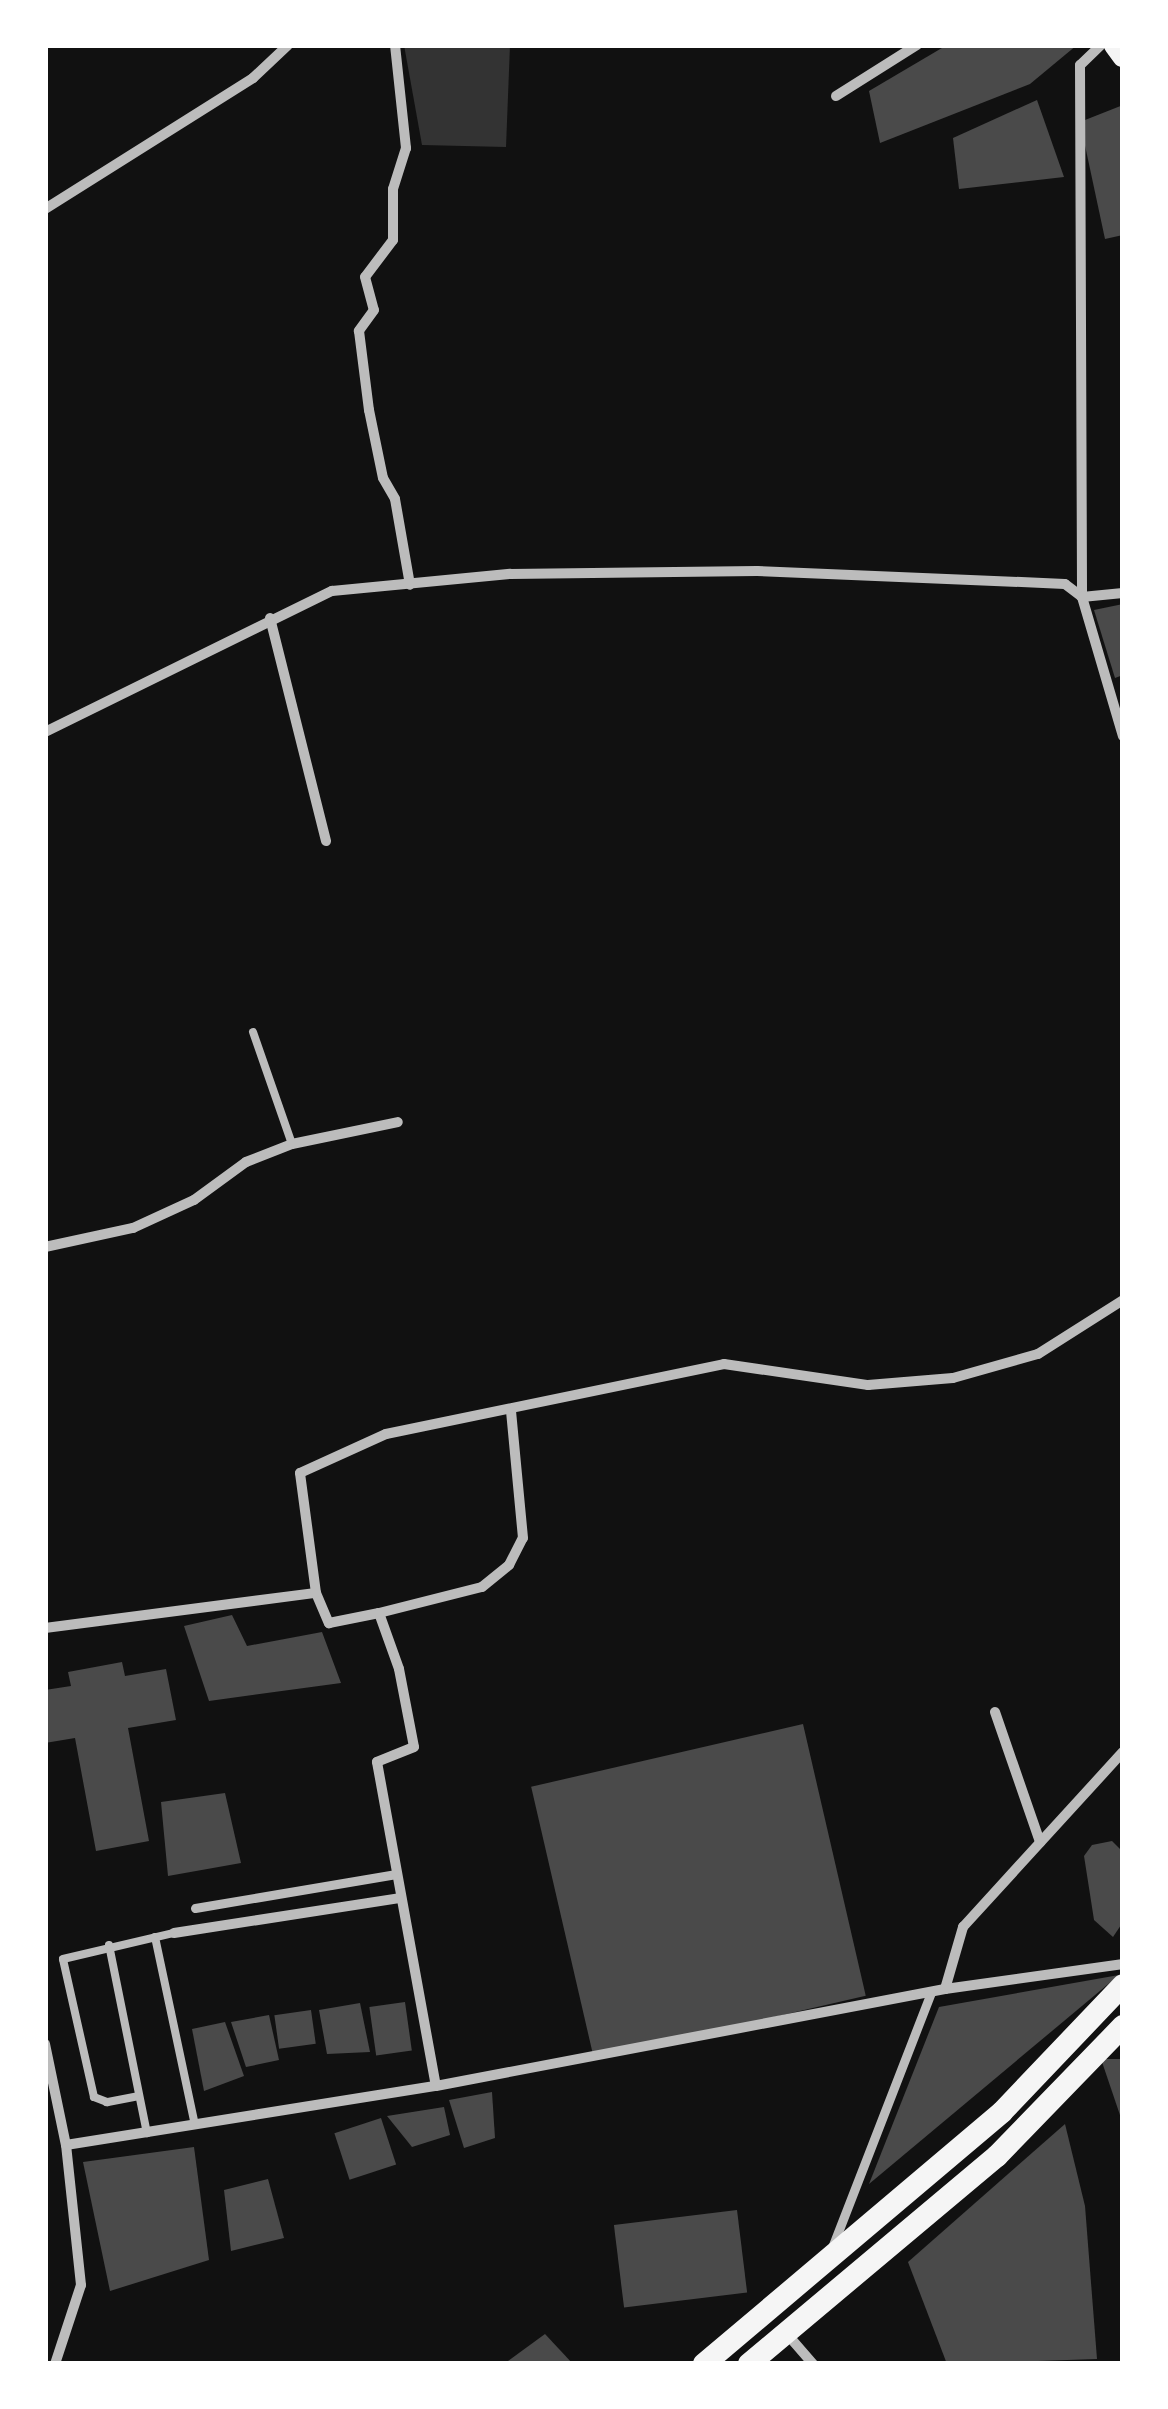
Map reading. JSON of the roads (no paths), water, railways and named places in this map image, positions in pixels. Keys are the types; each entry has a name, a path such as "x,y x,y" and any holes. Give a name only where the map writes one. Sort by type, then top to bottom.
{"highway":[{"path":"1116,45 1123,56"},
{"path":"704,2364 1002,2112 1123,1985"},
{"path":"748,2364 997,2156 1123,2026"}],"street":[{"path":"45,210 252,78 288,45"},
{"path":"395,45 406,148 393,189 393,240 365,277 374,310 359,331 369,410 384,478 395,499 410,585"},
{"path":"836,96 917,45"},
{"path":"1101,45 1080,65 1082,598 1123,736"},
{"path":"45,732 332,590 510,574 756,570 1065,584 1082,598 1123,592"},
{"path":"270,618 326,841"},
{"path":"45,1248 133,1228 194,1200 246,1162 292,1144 398,1122"},
{"path":"510,1411 523,1538 508,1565 482,1586 379,1614 329,1623 316,1593 300,1473 386,1434 724,1364 868,1385 953,1378 1038,1354 1123,1300"},
{"path":"45,1628 316,1593"},
{"path":"379,1614 400,1669 414,1747 378,1762 436,2086"},
{"path":"995,1712 1040,1842"},
{"path":"945,1989 963,1928 1123,1752"},
{"path":"196,1908 396,1874"},
{"path":"174,1933 400,1898"},
{"path":"66,2145 436,2086 945,1989 1123,1964"},
{"path":"826,2262 931,1992"},
{"path":"45,2044 66,2145 81,2285 56,2364"},
{"path":"786,2334 813,2364"}],"lane":[{"path":"252,1032 292,1144"},
{"path":"139,2096 107,2102 94,2097 64,1959 109,1944 174,1933"},
{"path":"155,1937 195,2125"},
{"path":"109,1944 147,2133"}]}
